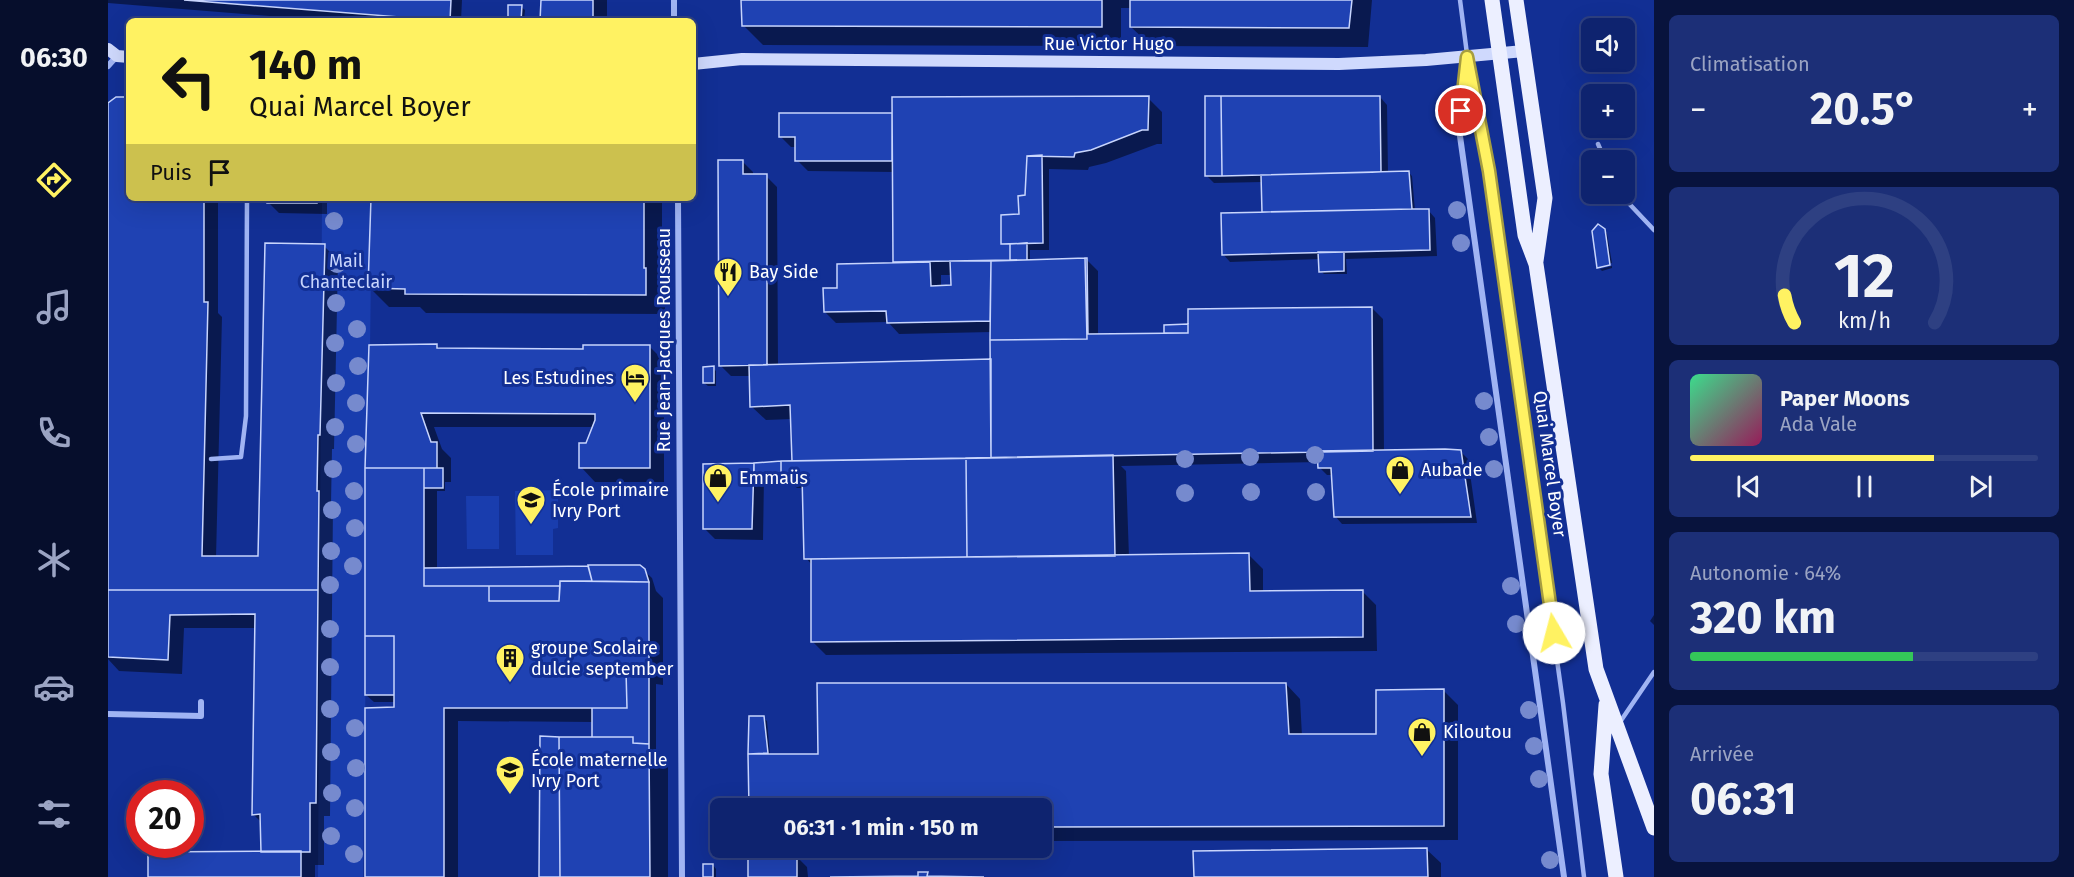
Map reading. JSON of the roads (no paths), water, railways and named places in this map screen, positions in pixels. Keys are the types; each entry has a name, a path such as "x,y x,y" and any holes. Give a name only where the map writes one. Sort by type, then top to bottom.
{"main road":[{"name":"Quai Marcel Boyer","path":"1492,0 1525,235 1536,264 1596,669 1654,828"},
{"name":"Quai Marcel Boyer","path":"1516,0 1545,198 1536,264"},
{"name":"Rue Victor Hugo","path":"696,64 730,59 1339,64 1467,57 1524,51"},
{"path":"1606,699 1601,774 1616,877"}],"street":[{"path":"674,0 674,18"},
{"path":"108,66 118,54"},
{"name":"Quai Marcel Boyer","path":"1467,57 1459,129 1564,877"},
{"name":"Rue Jean-Jacques Rousseau","path":"678,201 682,877"},
{"path":"108,714 201,716 201,702"}],"lane":[{"name":"Quai Marcel Boyer","path":"1460,0 1467,57 1494,205 1563,703 1584,877"},
{"path":"1598,144 1601,150"},
{"path":"211,459 241,457 246,416 247,201"},
{"path":"1629,204 1654,230"},
{"path":"1616,727 1654,672"}],"place":[{"name":"Bay Side","path":"728,298"},
{"name":"Les Estudines","path":"635,404"},
{"name":"Aubade","path":"1400,496"},
{"name":"Emmaüs","path":"718,504"},
{"name":"École primaire Ivry Port","path":"531,526"},
{"name":"groupe Scolaire dulcie september","path":"510,684"},
{"name":"Kiloutou","path":"1422,758"},
{"name":"École maternelle Ivry Port","path":"510,796"}],"park label":[{"name":"Mail Chanteclair","path":"346,271"}]}
